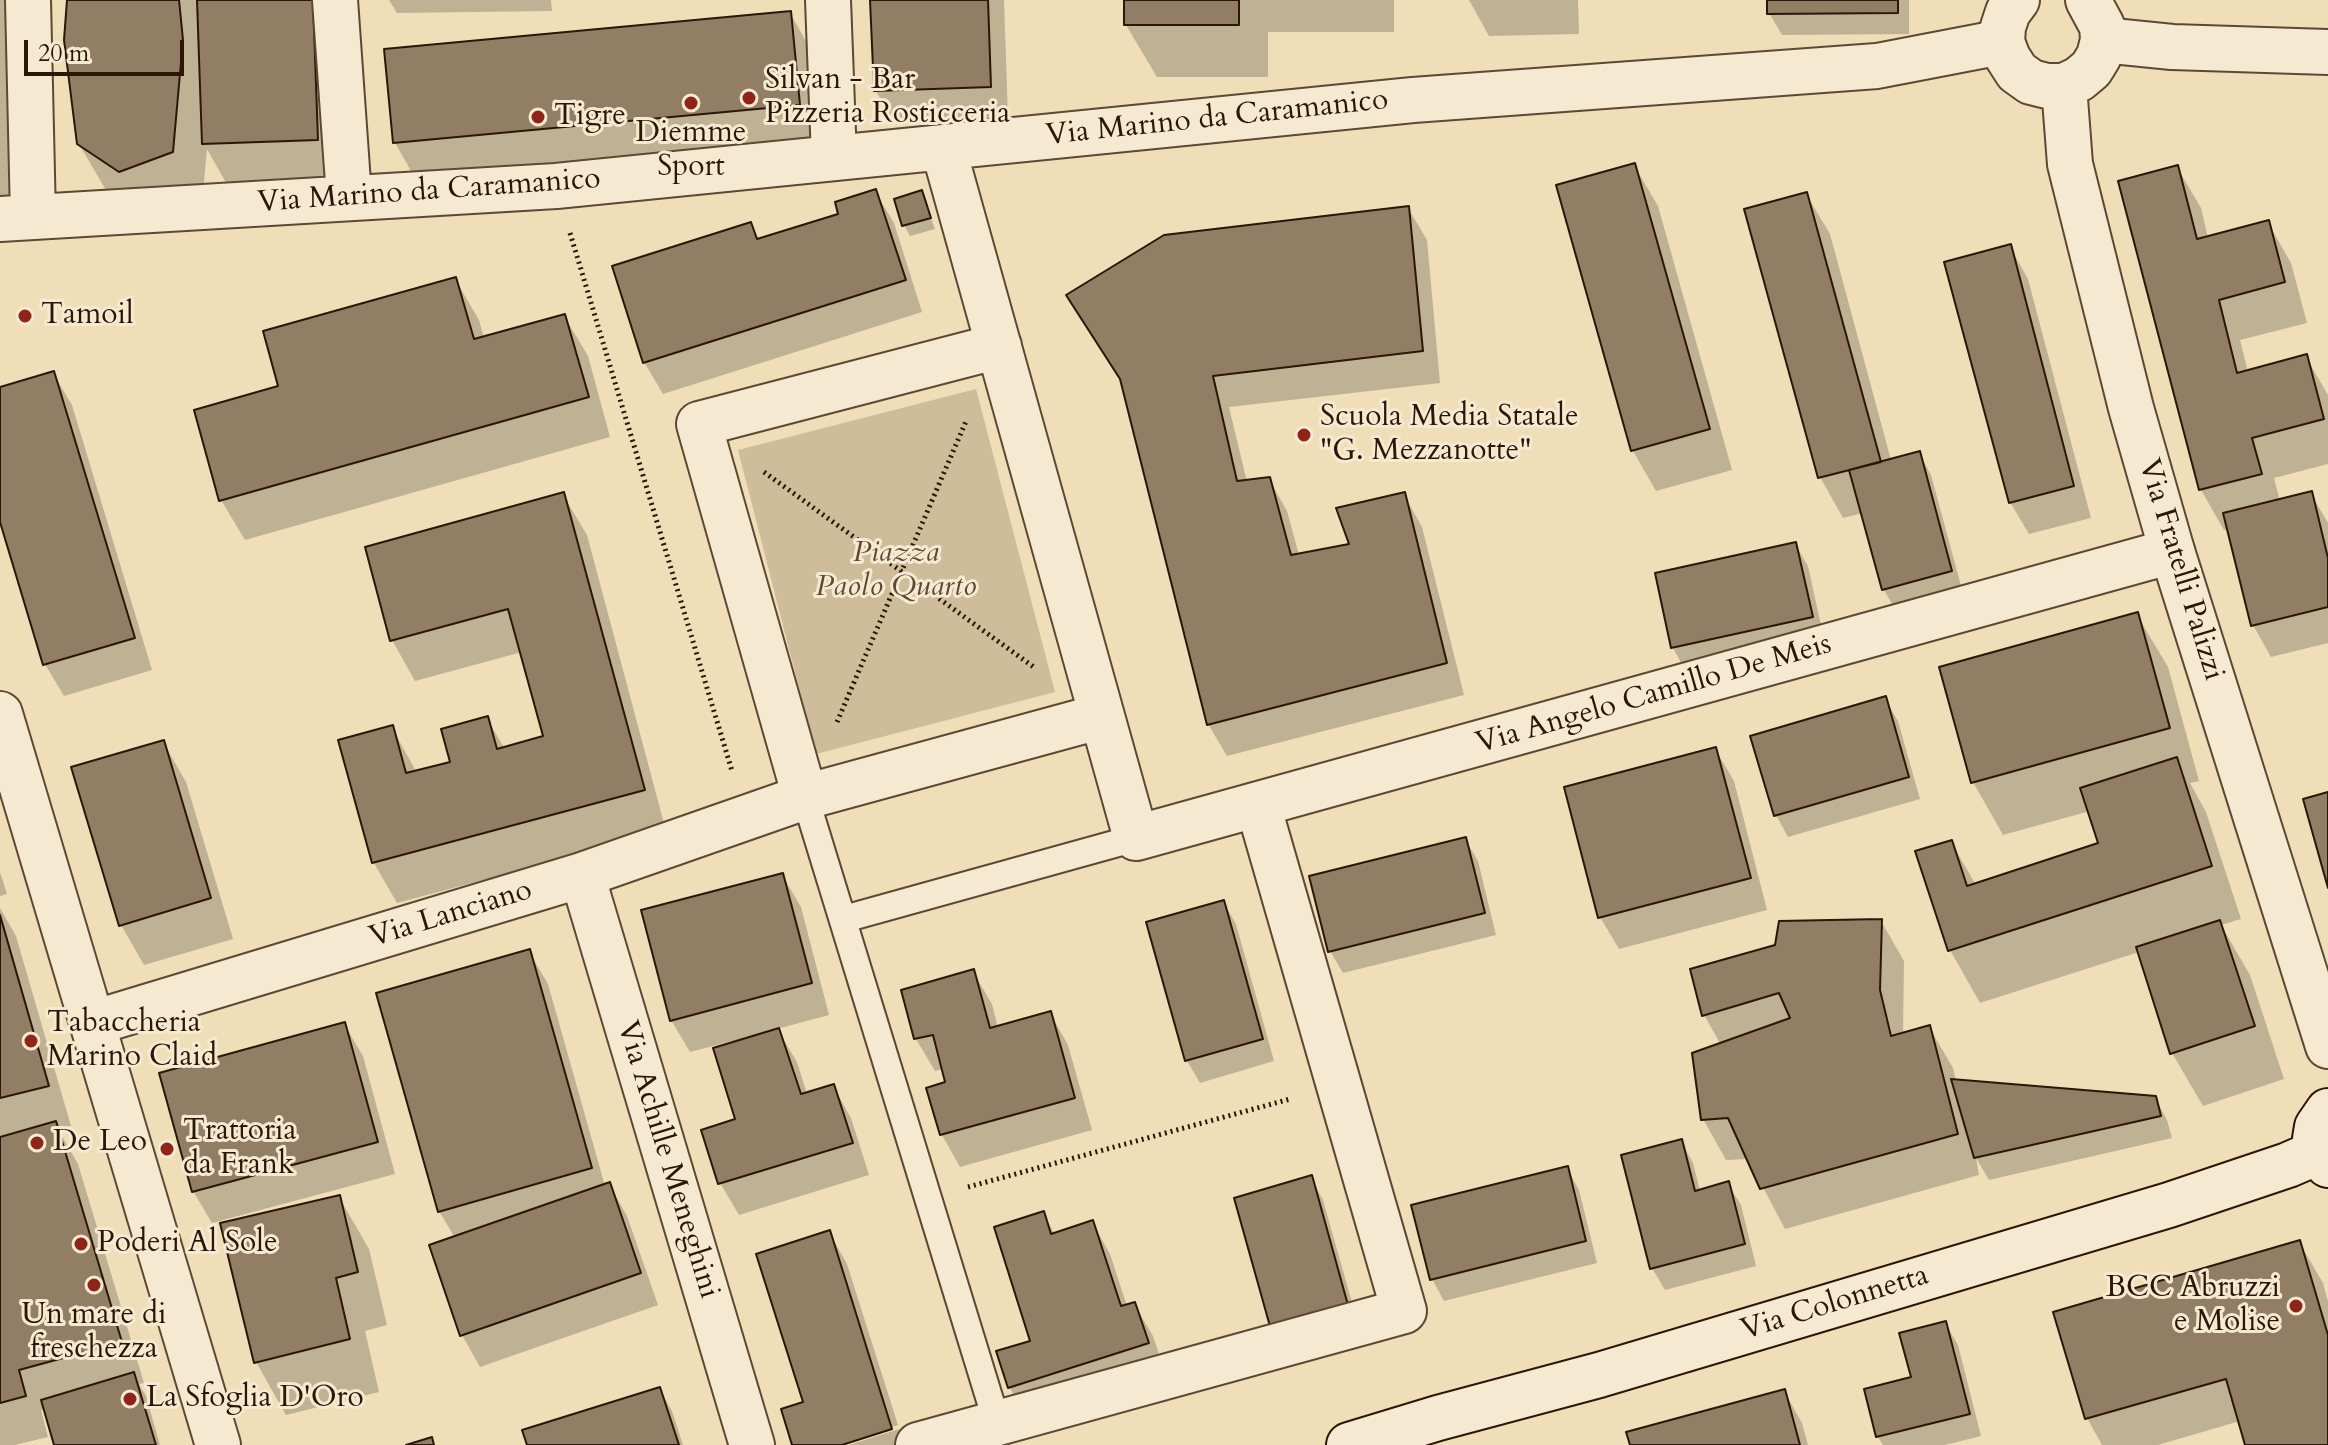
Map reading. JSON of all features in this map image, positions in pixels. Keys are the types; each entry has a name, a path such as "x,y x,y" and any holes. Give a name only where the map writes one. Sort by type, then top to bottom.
{"street":[{"path":"16,218 28,0"},
{"path":"335,0 349,197"},
{"path":"828,0 834,158"},
{"path":"2017,0 2008,12 2002,42 2017,72 2031,82 2047,86 2064,86 2079,79 2091,69 2099,56 2102,26 2088,0"},
{"path":"2103,40 2172,47 2328,52"},
{"name":"Via Marino da Caramanico","path":"16,218 556,186 1413,100 1877,66 2002,42"},
{"name":"Via Fratelli Palizzi","path":"2064,86 2070,164 2131,408 2172,551 2328,1046"},
{"path":"943,147 1136,838"},
{"path":"999,346 699,424 805,797 1102,716"},
{"name":"Via Angelo Camillo De Meis","path":"1136,838 2172,551"},
{"path":"0,714 218,1445"},
{"name":"Via Lanciano","path":"93,1023 582,875 805,797"},
{"path":"918,1445 1404,1311 1258,805"},
{"name":"Via Achille Meneghini","path":"582,875 752,1445"},
{"name":"Via Colonnetta","path":"1349,1445 1599,1375 2169,1205 2288,1165 2325,1143"}],"lane":[{"path":"805,797 997,1423"},
{"path":"844,919 1136,838"}],"path":[{"path":"556,186 746,819"},
{"path":"835,726 968,416"},
{"path":"762,470 1039,671"},
{"path":"929,1199 1339,1085"}],"green space":[{"name":"Piazza Paolo Quarto","path":"976,389 1055,692 816,754 738,450"}],"building":[{"path":"67,0 179,0 183,40 173,152 119,172 77,144 64,40"},
{"path":"197,0 313,0 318,140 202,144"},
{"path":"870,0 988,0 991,87 874,91"},
{"path":"1124,0 1239,0 1239,25 1124,25"},
{"path":"1767,0 1898,0 1898,13 1767,14"},
{"path":"791,11 800,105 393,143 384,49"},
{"path":"1635,163 1710,429 1631,451 1556,185"},
{"path":"2178,165 2197,239 2269,220 2285,282 2219,300 2237,373 2307,354 2324,419 2252,438 2262,474 2199,490 2118,181"},
{"path":"876,189 906,280 643,363 612,266 751,222 757,239 838,214 835,202"},
{"path":"922,190 931,218 902,226 894,199"},
{"path":"1807,192 1881,462 1818,478 1744,209"},
{"path":"1409,206 1423,351 1213,376 1237,481 1270,477 1291,555 1349,544 1336,508 1405,492 1447,663 1207,725 1120,379 1066,295 1164,235"},
{"path":"2011,244 2074,486 2009,503 1944,262"},
{"path":"456,277 474,339 565,314 589,397 219,501 194,410 278,386 263,331"},
{"path":"54,371 135,638 43,665 0,522 0,387"},
{"path":"1920,451 1952,571 1882,590 1849,470"},
{"path":"2312,491 2328,558 2328,607 2251,626 2223,513"},
{"path":"564,492 645,790 372,863 338,740 393,725 406,773 450,762 441,729 488,716 497,749 543,736 508,609 390,641 365,547"},
{"path":"1796,542 1813,617 1671,648 1655,573"},
{"path":"2138,612 2170,728 1971,783 1939,667"},
{"path":"1886,696 1909,777 1774,816 1750,736"},
{"path":"164,740 211,898 119,926 71,767"},
{"path":"1716,747 1751,878 1598,918 1564,787"},
{"path":"2177,757 2212,866 1948,951 1915,851 1952,840 1967,886 2098,843 2080,788"},
{"path":"2328,792 2328,888 2303,799"},
{"path":"1466,837 1485,913 1328,952 1309,876"},
{"path":"783,873 812,983 670,1021 641,910"},
{"path":"1224,900 1263,1039 1185,1061 1146,922"},
{"path":"0,915 49,1086 0,1098"},
{"path":"1882,919 1880,990 1891,1036 1930,1025 1958,1134 1760,1189 1728,1118 1701,1120 1692,1053 1790,1018 1779,993 1702,1016 1690,969 1775,945 1779,921"},
{"path":"2220,920 2255,1026 2170,1054 2136,947"},
{"path":"530,949 592,1168 438,1212 376,993"},
{"path":"974,969 990,1028 1051,1011 1075,1098 940,1135 926,1088 945,1082 933,1035 914,1039 901,990"},
{"path":"345,1022 378,1142 192,1192 159,1073"},
{"path":"779,1028 801,1094 834,1084 853,1143 718,1184 701,1130 735,1119 713,1048"},
{"path":"1951,1079 2156,1096 2161,1116 1974,1158"},
{"path":"56,1121 122,1342 19,1370 26,1396 0,1403 0,1137"},
{"path":"1682,1139 1695,1191 1729,1181 1745,1244 1650,1269 1621,1155"},
{"path":"1568,1166 1586,1241 1430,1280 1411,1205"},
{"path":"1312,1175 1351,1316 1273,1337 1234,1198"},
{"path":"610,1182 641,1273 460,1336 429,1245"},
{"path":"340,1195 358,1272 336,1278 350,1339 254,1363 220,1223"},
{"path":"1044,1211 1051,1234 1093,1220 1121,1306 1135,1302 1149,1343 1008,1388 996,1351 1030,1341 994,1227"},
{"path":"830,1230 892,1429 842,1445 792,1445 781,1409 803,1402 756,1254"},
{"path":"2300,1240 2328,1335 2328,1445 2245,1445 2226,1379 2085,1419 2053,1312"},
{"path":"1946,1321 1970,1414 1876,1437 1864,1389 1911,1377 1899,1333"},
{"path":"134,1372 156,1445 54,1445 41,1400"},
{"path":"660,1387 679,1445 527,1445 522,1430"},
{"path":"1785,1389 1800,1445 1630,1445 1626,1432"},
{"path":"432,1437 434,1445 406,1445"}],"place":[{"name":"Silvan - Bar Pizzeria Rosticceria","path":"749,98"},
{"name":"Diemme Sport","path":"691,103"},
{"name":"Tigre","path":"538,117"},
{"name":"Tamoil","path":"25,316"},
{"name":"Scuola Media Statale \"G. Mezzanotte\"","path":"1304,435"},
{"name":"Tabaccheria Marino Claid","path":"31,1041"},
{"name":"De Leo","path":"37,1143"},
{"name":"Trattoria da Frank","path":"167,1149"},
{"name":"Poderi Al Sole","path":"81,1244"},
{"name":"Un mare di freschezza","path":"94,1285"},
{"name":"BCC Abruzzi e Molise","path":"2296,1306"},
{"name":"La Sfoglia D'Oro","path":"130,1399"}]}
